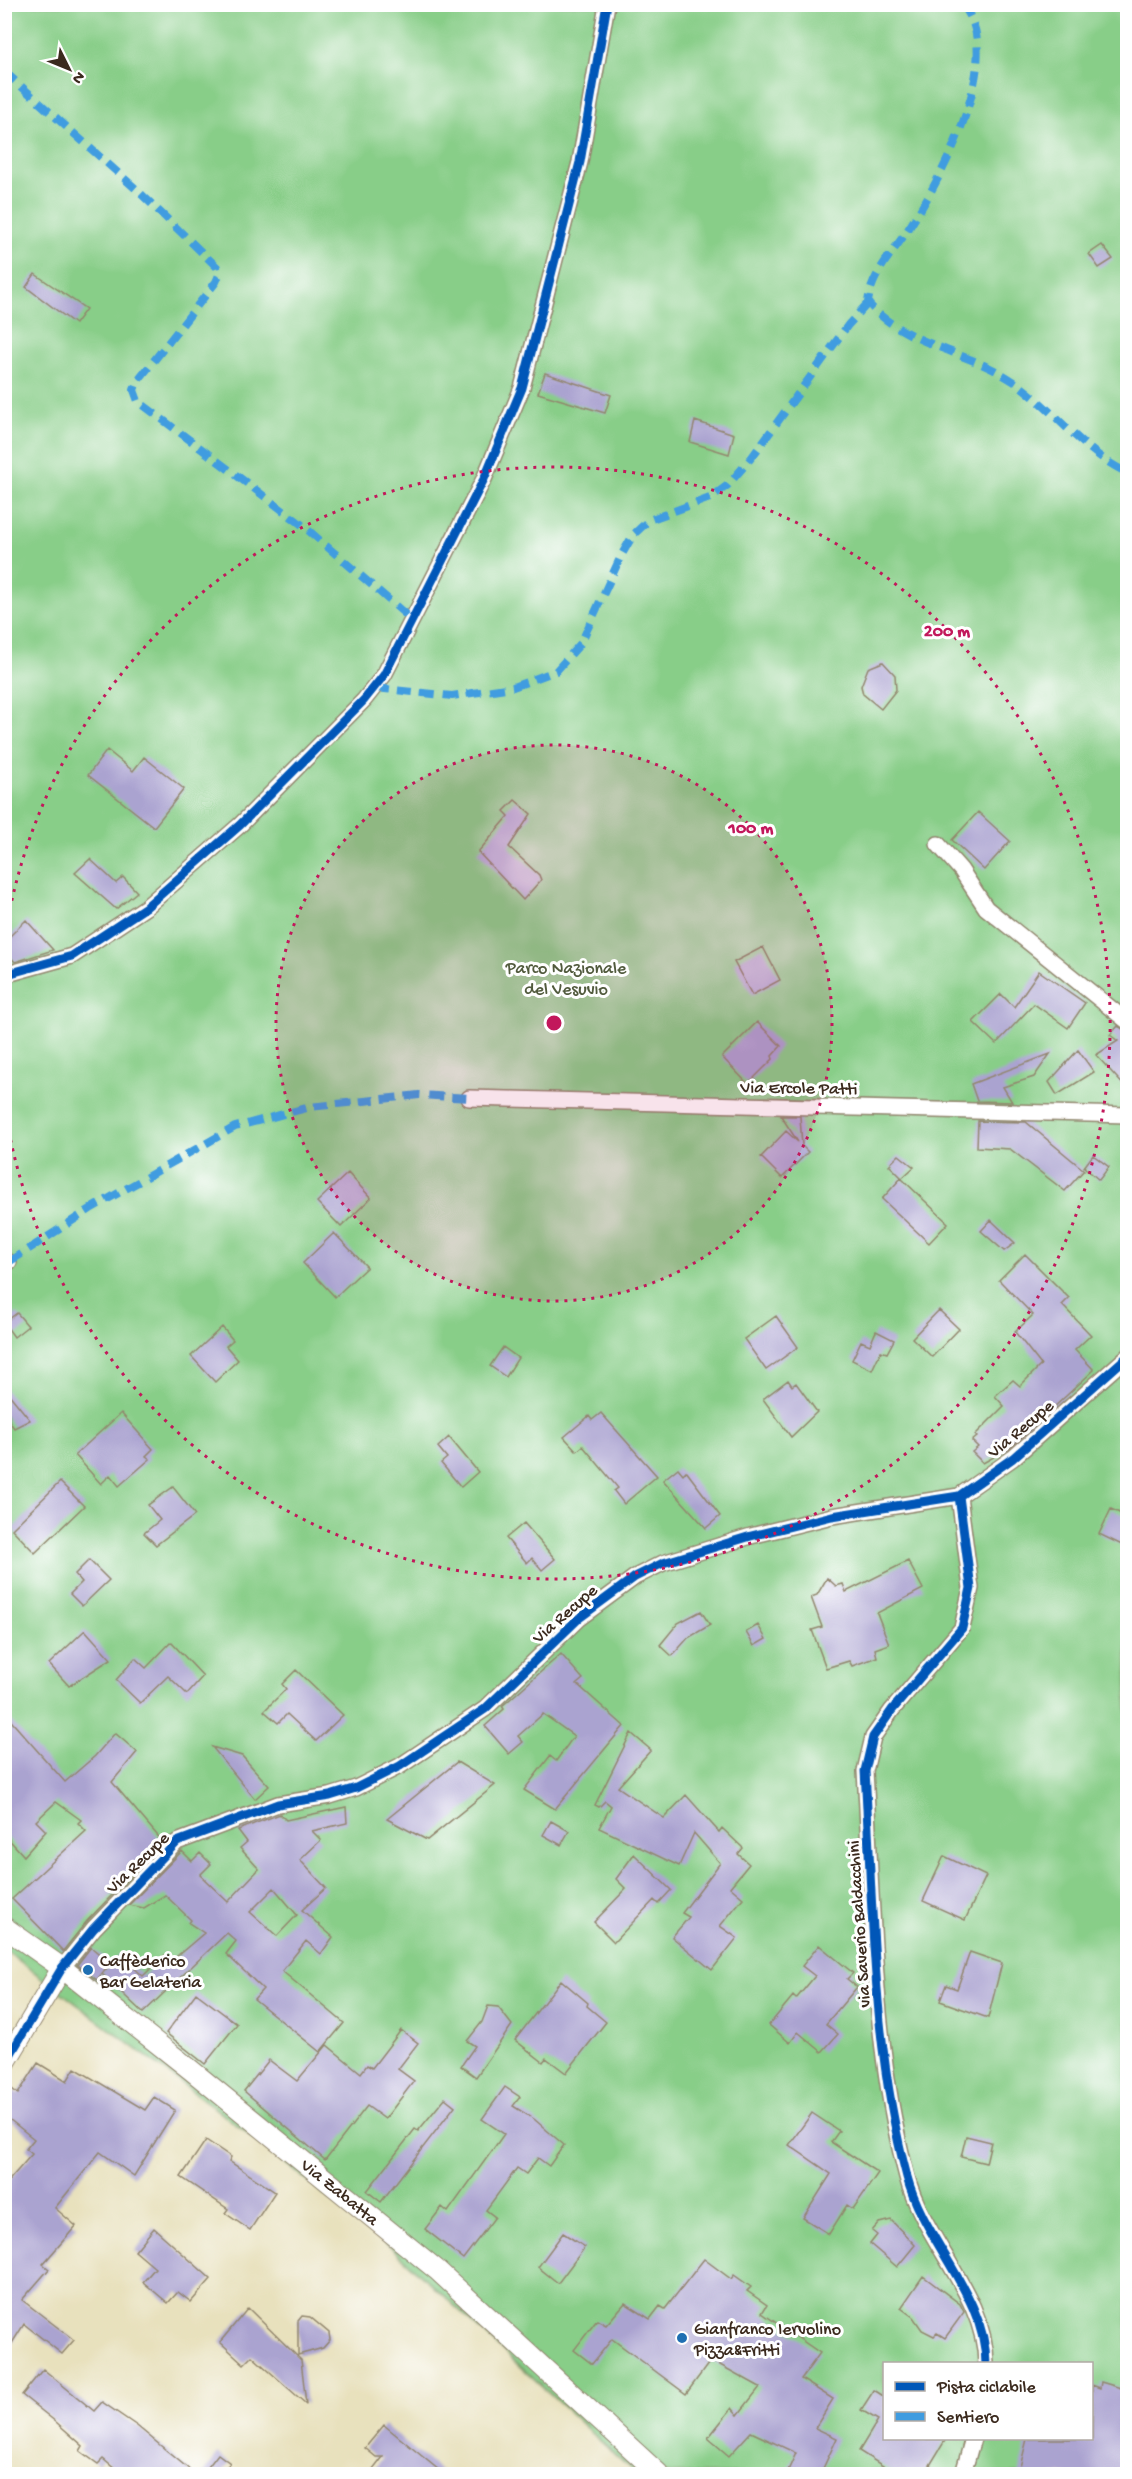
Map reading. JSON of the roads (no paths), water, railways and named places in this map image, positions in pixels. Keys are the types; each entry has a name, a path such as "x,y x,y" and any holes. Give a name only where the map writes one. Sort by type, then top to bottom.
{"street":[{"path":"4,975 72,956 146,907 240,825 364,700 384,675 484,479 522,388 580,162 607,4"},
{"path":"938,844 961,870 986,908 1128,1022"},
{"name":"Via Ercole Patti","path":"469,1098 1128,1115"},
{"name":"Via Recupe","path":"62,1968 94,1928 177,1842 278,1804 330,1796 356,1788 400,1766 485,1709 578,1619 635,1577 663,1563 751,1536 832,1516 959,1496 1013,1458 1128,1356"},
{"name":"via Saverio Baldacchini","path":"959,1496 971,1588 962,1628 879,1728 873,1737 866,1771 884,2071 907,2178 919,2210 968,2300 986,2344 986,2362"},
{"name":"Via Zabatta","path":"4,1927 62,1968 437,2270 659,2475"},
{"path":"4,2065 62,1968"},
{"path":"963,2475 973,2440"}],"place":[{"name":"Caffèderico Bar Gelateria","path":"88,1970"},
{"name":"Gianfranco Iervolino Pizza&Fritti","path":"682,2338"}],"park label":[{"name":"Parco Nazionale del Vesuvio","path":"566,977"}]}
